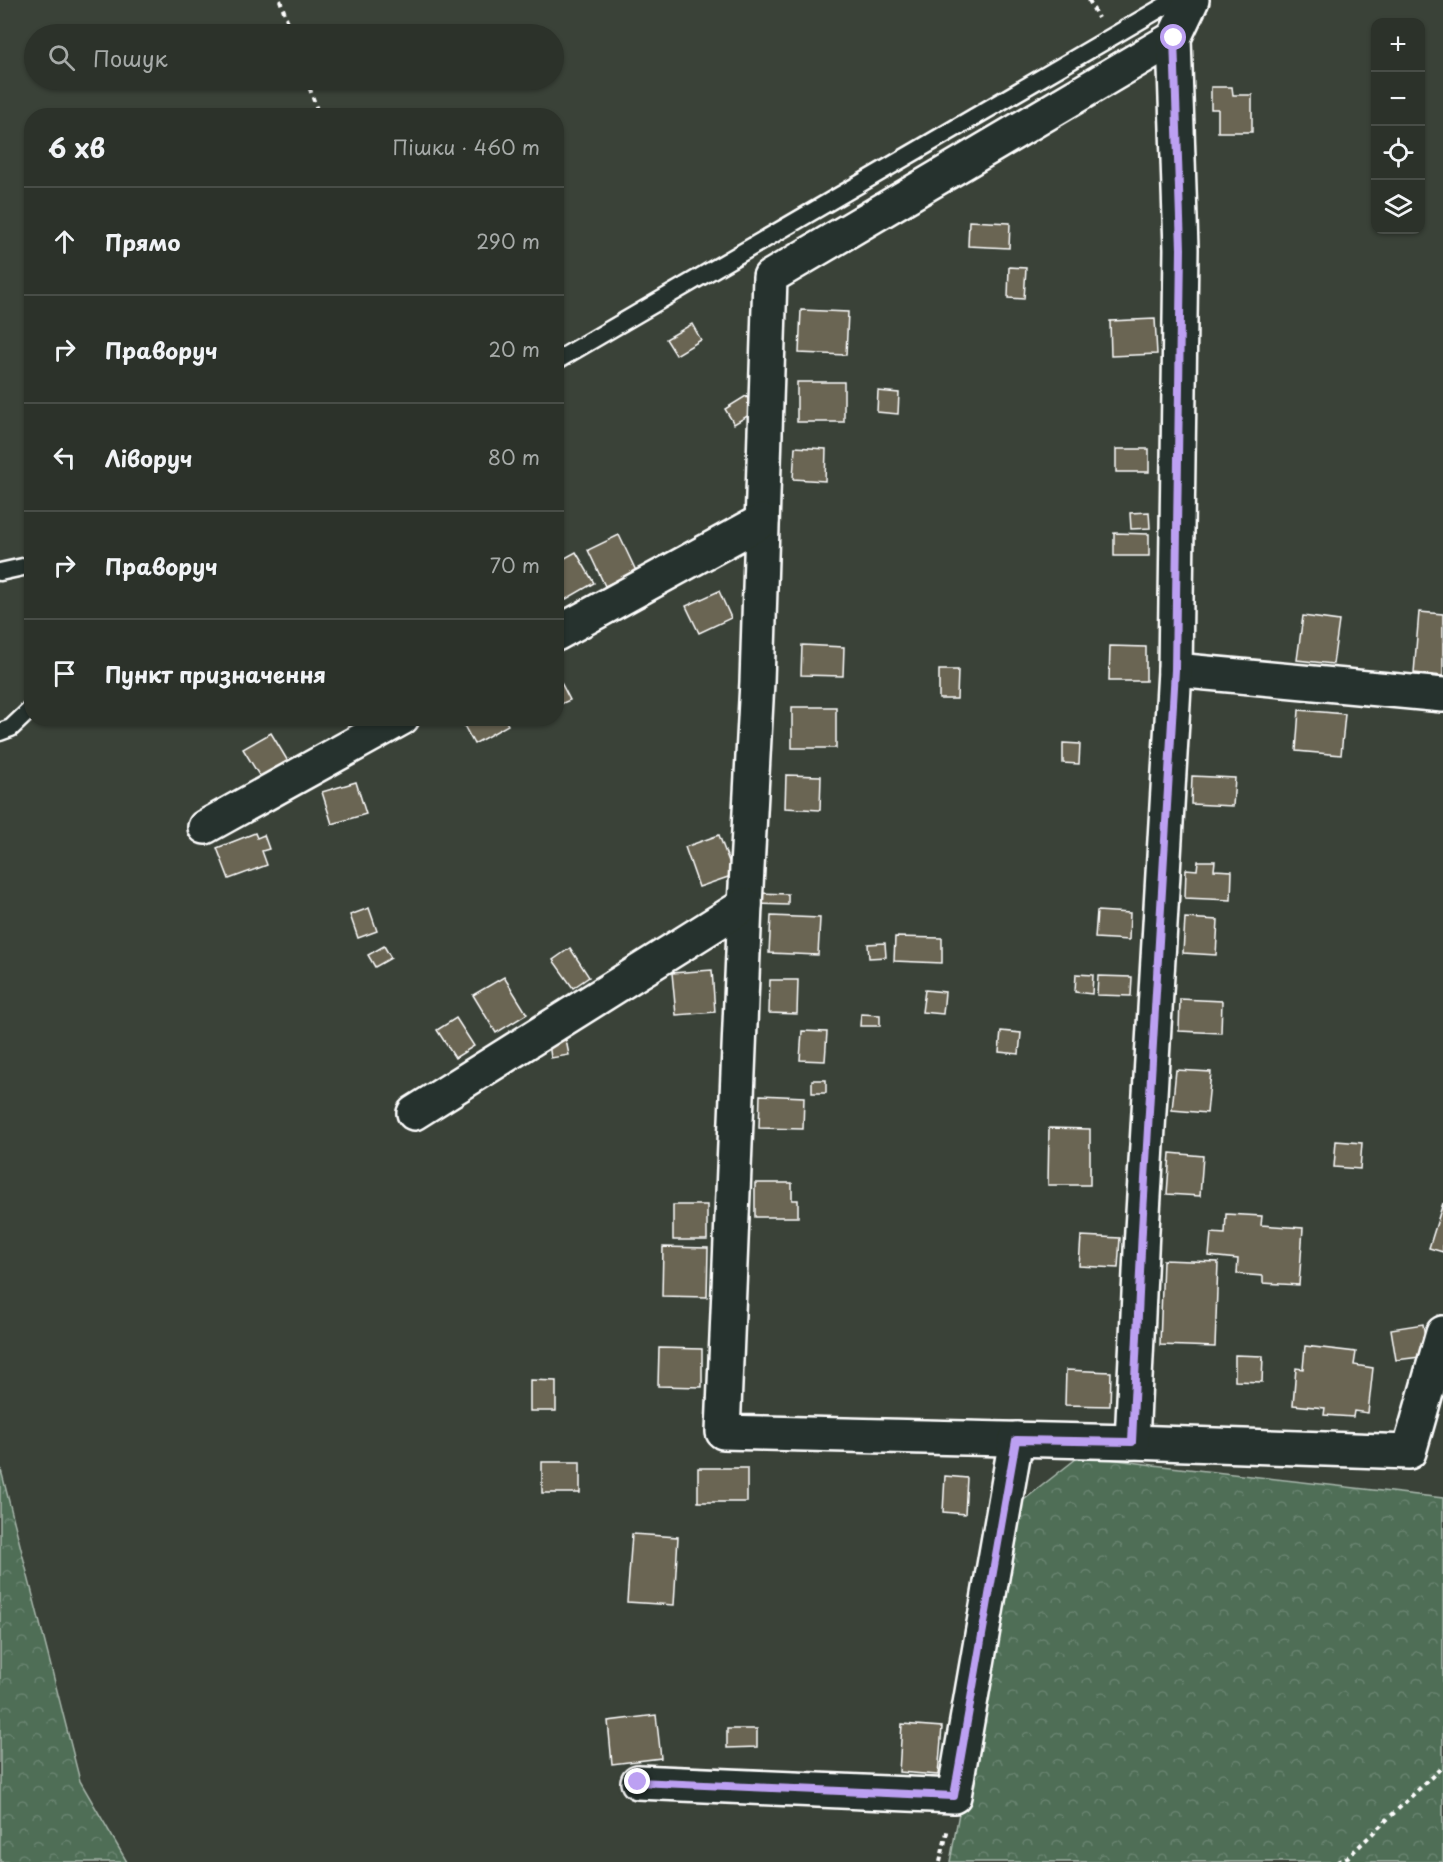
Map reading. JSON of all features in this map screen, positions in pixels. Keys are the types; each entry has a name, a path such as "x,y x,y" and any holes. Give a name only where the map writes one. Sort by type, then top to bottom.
{"street":[{"path":"1132,1442 1142,1230 1175,670 1181,249 1174,38 1192,0"},
{"path":"1174,38 770,277 756,682 723,1432 1132,1442 1409,1452 1443,1333"},
{"path":"564,630 762,521"},
{"path":"1175,670 1443,695"},
{"path":"205,827 388,726"},
{"path":"414,1113 745,905"},
{"path":"638,1782 954,1796 1016,1440"}],"lane":[{"path":"564,356 1175,0"},
{"path":"0,572 24,567"},
{"path":"0,732 11,728 24,716"}],"path":[{"path":"280,0 288,24"},
{"path":"310,90 316,108"},
{"path":"1337,1862 1348,1857 1443,1766"}],"green space":[{"path":"1081,1455 1443,1498 1443,1862 950,1862 1015,1507"},
{"path":"0,1466 80,1781 127,1862 0,1862"}],"building":[{"path":"1211,87 1232,87 1233,95 1252,95 1252,132 1218,132 1218,109 1211,109"},
{"path":"969,221 1010,223 1009,248 968,246"},
{"path":"1009,267 1026,268 1024,299 1008,298"},
{"path":"801,310 848,312 846,355 799,353"},
{"path":"1155,319 1157,354 1111,356 1110,321"},
{"path":"692,324 701,340 676,355 666,339"},
{"path":"797,382 844,382 844,422 797,422"},
{"path":"878,391 899,393 898,414 877,412"},
{"path":"746,396 756,411 734,424 725,409"},
{"path":"795,447 826,449 825,481 793,479"},
{"path":"1116,449 1149,449 1149,472 1116,472"},
{"path":"1149,512 1150,528 1131,529 1130,513"},
{"path":"1114,533 1149,534 1149,556 1114,556"},
{"path":"619,535 636,571 605,586 588,550"},
{"path":"576,552 594,583 564,600 564,559"},
{"path":"719,591 731,618 699,633 686,606"},
{"path":"1419,612 1443,614 1443,676 1414,673"},
{"path":"1303,616 1339,621 1333,664 1297,660"},
{"path":"802,645 844,647 843,676 801,675"},
{"path":"1110,646 1146,647 1146,681 1109,681"},
{"path":"939,670 958,670 957,699 939,699"},
{"path":"564,688 570,700 564,703"},
{"path":"792,707 836,707 836,748 792,748"},
{"path":"1299,710 1345,714 1341,755 1296,751"},
{"path":"464,726 506,726 474,744"},
{"path":"271,733 289,763 262,780 243,749"},
{"path":"1063,743 1080,744 1079,764 1063,763"},
{"path":"786,775 821,776 820,810 785,808"},
{"path":"1192,776 1235,778 1233,806 1191,804"},
{"path":"356,782 366,814 332,824 322,792"},
{"path":"255,833 257,838 264,835 269,849 262,851 267,865 229,879 217,848"},
{"path":"719,835 734,875 699,887 685,847"},
{"path":"1198,861 1215,861 1214,870 1232,871 1231,900 1185,898 1186,869 1197,870"},
{"path":"758,893 788,894 788,905 757,904"},
{"path":"369,908 377,931 358,938 350,915"},
{"path":"1097,911 1130,913 1129,940 1095,938"},
{"path":"771,916 820,918 818,955 769,953"},
{"path":"1185,918 1218,920 1216,955 1183,953"},
{"path":"895,937 942,938 942,963 894,961"},
{"path":"885,943 886,957 869,958 868,944"},
{"path":"384,946 391,958 375,967 368,955"},
{"path":"570,948 589,977 573,988 553,960"},
{"path":"712,970 715,1012 676,1015 672,973"},
{"path":"1076,974 1093,975 1092,994 1075,992"},
{"path":"1098,976 1132,977 1131,996 1097,995"},
{"path":"504,977 527,1014 496,1033 473,995"},
{"path":"770,980 798,980 797,1014 769,1013"},
{"path":"925,990 945,992 943,1014 922,1012"},
{"path":"1180,999 1222,1001 1221,1033 1179,1031"},
{"path":"861,1014 880,1015 880,1026 860,1026"},
{"path":"456,1018 474,1046 455,1058 437,1030"},
{"path":"802,1031 827,1032 825,1061 800,1060"},
{"path":"1001,1031 1021,1033 1019,1054 999,1052"},
{"path":"566,1040 569,1055 551,1058 549,1043"},
{"path":"1176,1070 1211,1072 1207,1113 1172,1110"},
{"path":"812,1080 826,1080 826,1093 812,1093"},
{"path":"760,1095 804,1097 803,1129 759,1128"},
{"path":"1049,1128 1090,1129 1090,1185 1048,1185"},
{"path":"1336,1141 1362,1143 1360,1169 1334,1167"},
{"path":"1170,1153 1203,1156 1200,1196 1167,1194"},
{"path":"755,1183 792,1183 792,1200 798,1200 798,1217 755,1217"},
{"path":"1443,1203 1443,1252 1429,1248"},
{"path":"673,1205 707,1205 707,1240 673,1240"},
{"path":"1226,1214 1262,1216 1261,1225 1303,1228 1299,1285 1263,1283 1263,1276 1237,1274 1238,1259 1209,1256 1211,1233 1225,1234"},
{"path":"1081,1236 1120,1238 1118,1268 1079,1266"},
{"path":"663,1247 708,1248 707,1297 662,1296"},
{"path":"1163,1260 1218,1262 1215,1347 1160,1345"},
{"path":"1423,1324 1428,1356 1396,1360 1391,1329"},
{"path":"1305,1346 1356,1352 1354,1365 1373,1368 1368,1413 1354,1411 1353,1417 1324,1415 1325,1408 1293,1405 1296,1368 1303,1369"},
{"path":"659,1348 702,1349 702,1387 658,1386"},
{"path":"1235,1355 1263,1356 1262,1382 1235,1381"},
{"path":"1066,1370 1111,1372 1110,1406 1065,1405"},
{"path":"530,1380 556,1381 556,1411 530,1411"},
{"path":"542,1462 580,1462 580,1493 542,1493"},
{"path":"698,1468 747,1468 747,1502 698,1502"},
{"path":"945,1476 967,1478 965,1514 943,1512"},
{"path":"632,1534 678,1537 674,1605 627,1602"},
{"path":"656,1715 661,1758 612,1764 608,1721"},
{"path":"902,1724 942,1727 938,1775 899,1772"},
{"path":"727,1729 757,1729 757,1747 727,1748"}],"route":[{"path":"638,1782 954,1796 1016,1440 1132,1442 1142,1230 1175,670 1181,249 1174,38"}]}
